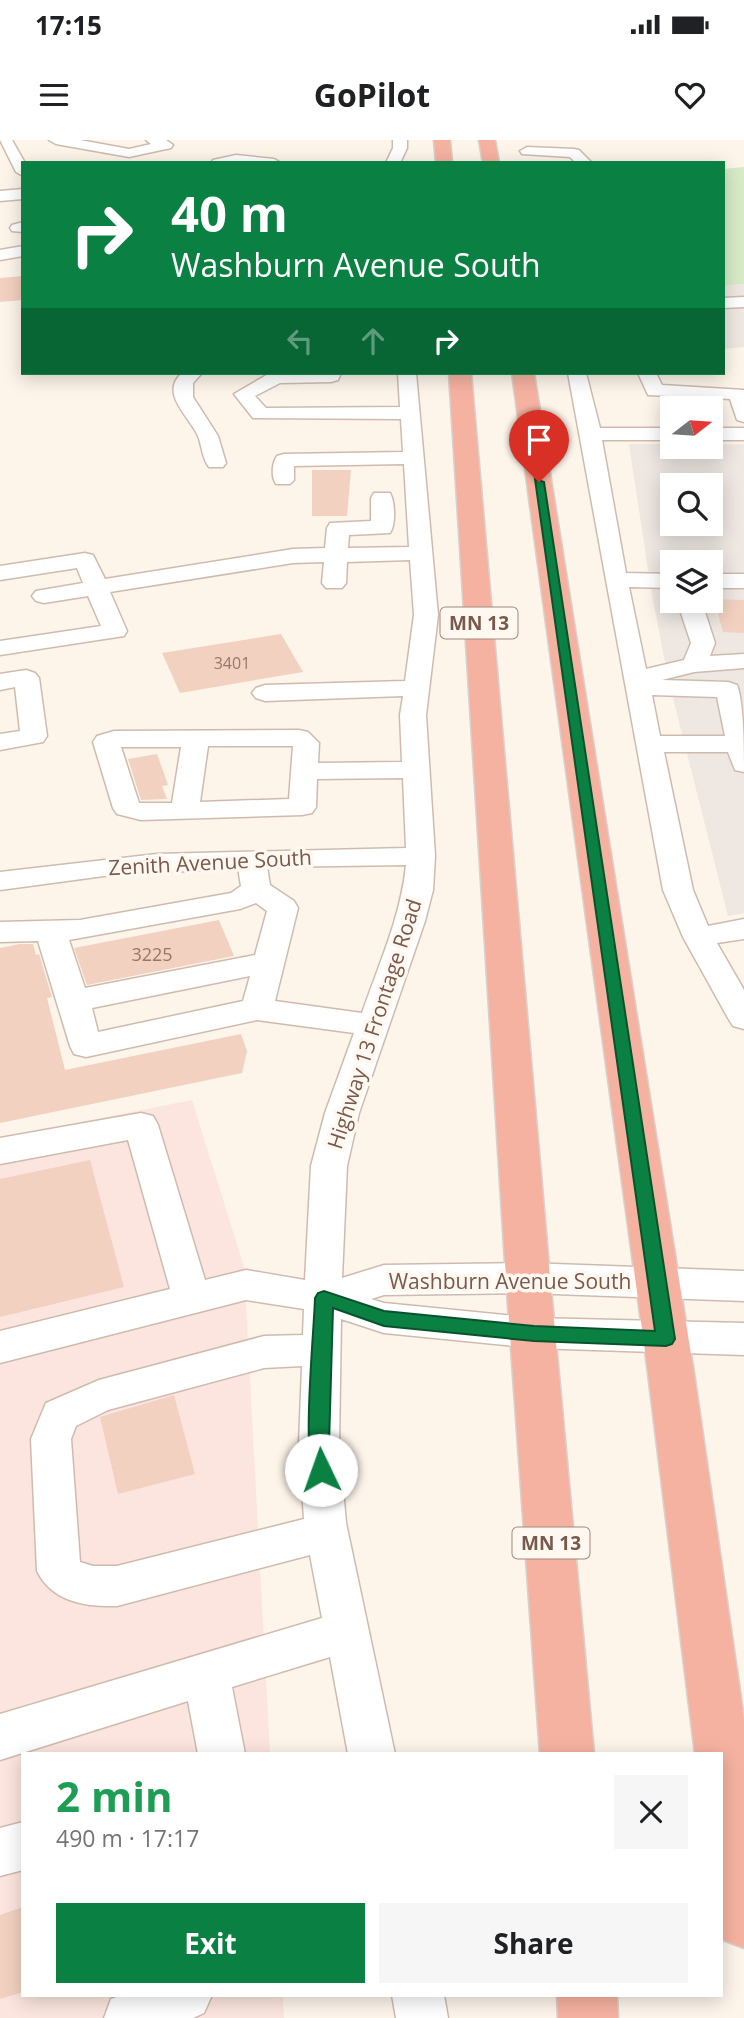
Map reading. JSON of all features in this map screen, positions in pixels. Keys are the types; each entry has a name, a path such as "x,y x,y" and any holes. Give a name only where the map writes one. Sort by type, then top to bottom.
{"highway":[{"path":"442,140 444,161"},
{"path":"487,140 491,161"},
{"name":"MN 13","path":"460,375 528,1278 567,1752"},
{"path":"523,375 666,1339 722,1752"},
{"path":"723,1763 744,1919"},
{"path":"587,1997 588,2018"}],"street":[{"path":"5,140 21,168"},
{"path":"58,140 66,140"},
{"path":"58,140 129,153 166,145 153,140"},
{"path":"394,161 400,140"},
{"path":"530,151 574,153 583,161"},
{"path":"227,161 255,161"},
{"path":"0,196 21,194"},
{"path":"1,254 21,251"},
{"path":"725,303 744,302"},
{"path":"191,375 184,381 183,397 208,436 216,463"},
{"path":"331,375 298,379 278,375 244,394 260,414 410,413"},
{"name":"Highway 13 Frontage Road","path":"372,1752 327,1532 319,1444 329,1166 342,1113 410,921 418,890 421,856 413,715 426,615 407,375"},
{"path":"577,375 591,433 618,589 678,890 698,937 744,1018"},
{"path":"648,375 655,391 738,394 744,416"},
{"path":"591,433 660,434"},
{"path":"723,434 744,434"},
{"path":"286,435 284,470 339,459 414,458"},
{"path":"339,435 339,459"},
{"path":"334,583 338,528 382,528 375,459"},
{"path":"44,596 293,556 422,553"},
{"path":"0,573 85,559 116,631 0,648"},
{"path":"723,581 744,581"},
{"path":"618,589 660,583"},
{"path":"618,589 660,597"},
{"path":"693,613 703,642 694,665"},
{"path":"637,683 694,665 744,661"},
{"path":"0,682 26,678 34,736 0,742"},
{"path":"637,683 736,690 742,751 650,744"},
{"path":"265,693 417,688"},
{"path":"185,811 196,738"},
{"path":"299,738 306,743 304,771 302,807 141,812 127,808 106,742 114,739 299,738"},
{"path":"304,771 416,769"},
{"name":"Zenith Avenue South","path":"0,881 51,872 186,861 421,856"},
{"path":"251,859 256,890 283,908 257,1009"},
{"path":"0,932 80,930 240,900 256,890"},
{"path":"698,937 744,929"},
{"path":"50,930 86,1046 257,1009 374,1025"},
{"path":"74,1001 267,963"},
{"path":"0,1151 141,1125 192,1299"},
{"name":"Washburn Avenue South","path":"324,1298 384,1280 528,1278 744,1286"},
{"path":"0,1347 246,1285 324,1298"},
{"name":"Washburn Avenue South","path":"324,1298 384,1318 534,1334 744,1339"},
{"path":"322,1350 264,1352 99,1396 60,1415 51,1439 59,1571 72,1583 90,1587 117,1587 327,1532"},
{"path":"0,1737 346,1631"},
{"path":"206,1674 222,1752"},
{"path":"0,1852 21,1847"},
{"path":"130,2018 181,1997"},
{"path":"418,1997 422,2018"}],"shaded area":[{"path":"744,284 744,347 725,349 725,286"},
{"path":"629,444 660,444 660,459 723,459 723,445 744,444 744,913 728,916 668,678 651,589"},
{"path":"192,1100 244,1267 270,1752 21,1752 21,1997 283,1997 284,2018 0,2018 0,1138"}],"green space":[{"path":"744,167 744,284 725,286 725,169"}],"building":[{"path":"21,276 21,300 0,302 0,278"},
{"path":"312,470 351,470 347,516 312,516"},
{"path":"723,599 744,600 744,633 723,632 718,613 723,613"},
{"path":"281,634 303,672 180,693 162,653"},
{"path":"157,754 168,785 162,786 167,799 141,800 128,759"},
{"path":"219,920 234,956 87,985 74,948"},
{"path":"33,944 36,955 39,954 52,997 47,998 65,1070 241,1034 247,1051 242,1073 0,1123 0,948"},
{"path":"90,1160 124,1287 0,1317 0,1179"},
{"path":"174,1395 195,1474 118,1494 100,1417"},
{"path":"21,1908 21,1993 0,1999 0,1915"}],"route":[{"path":"321,1470 319,1444 324,1298 384,1318 534,1334 666,1339 539,482"}]}
